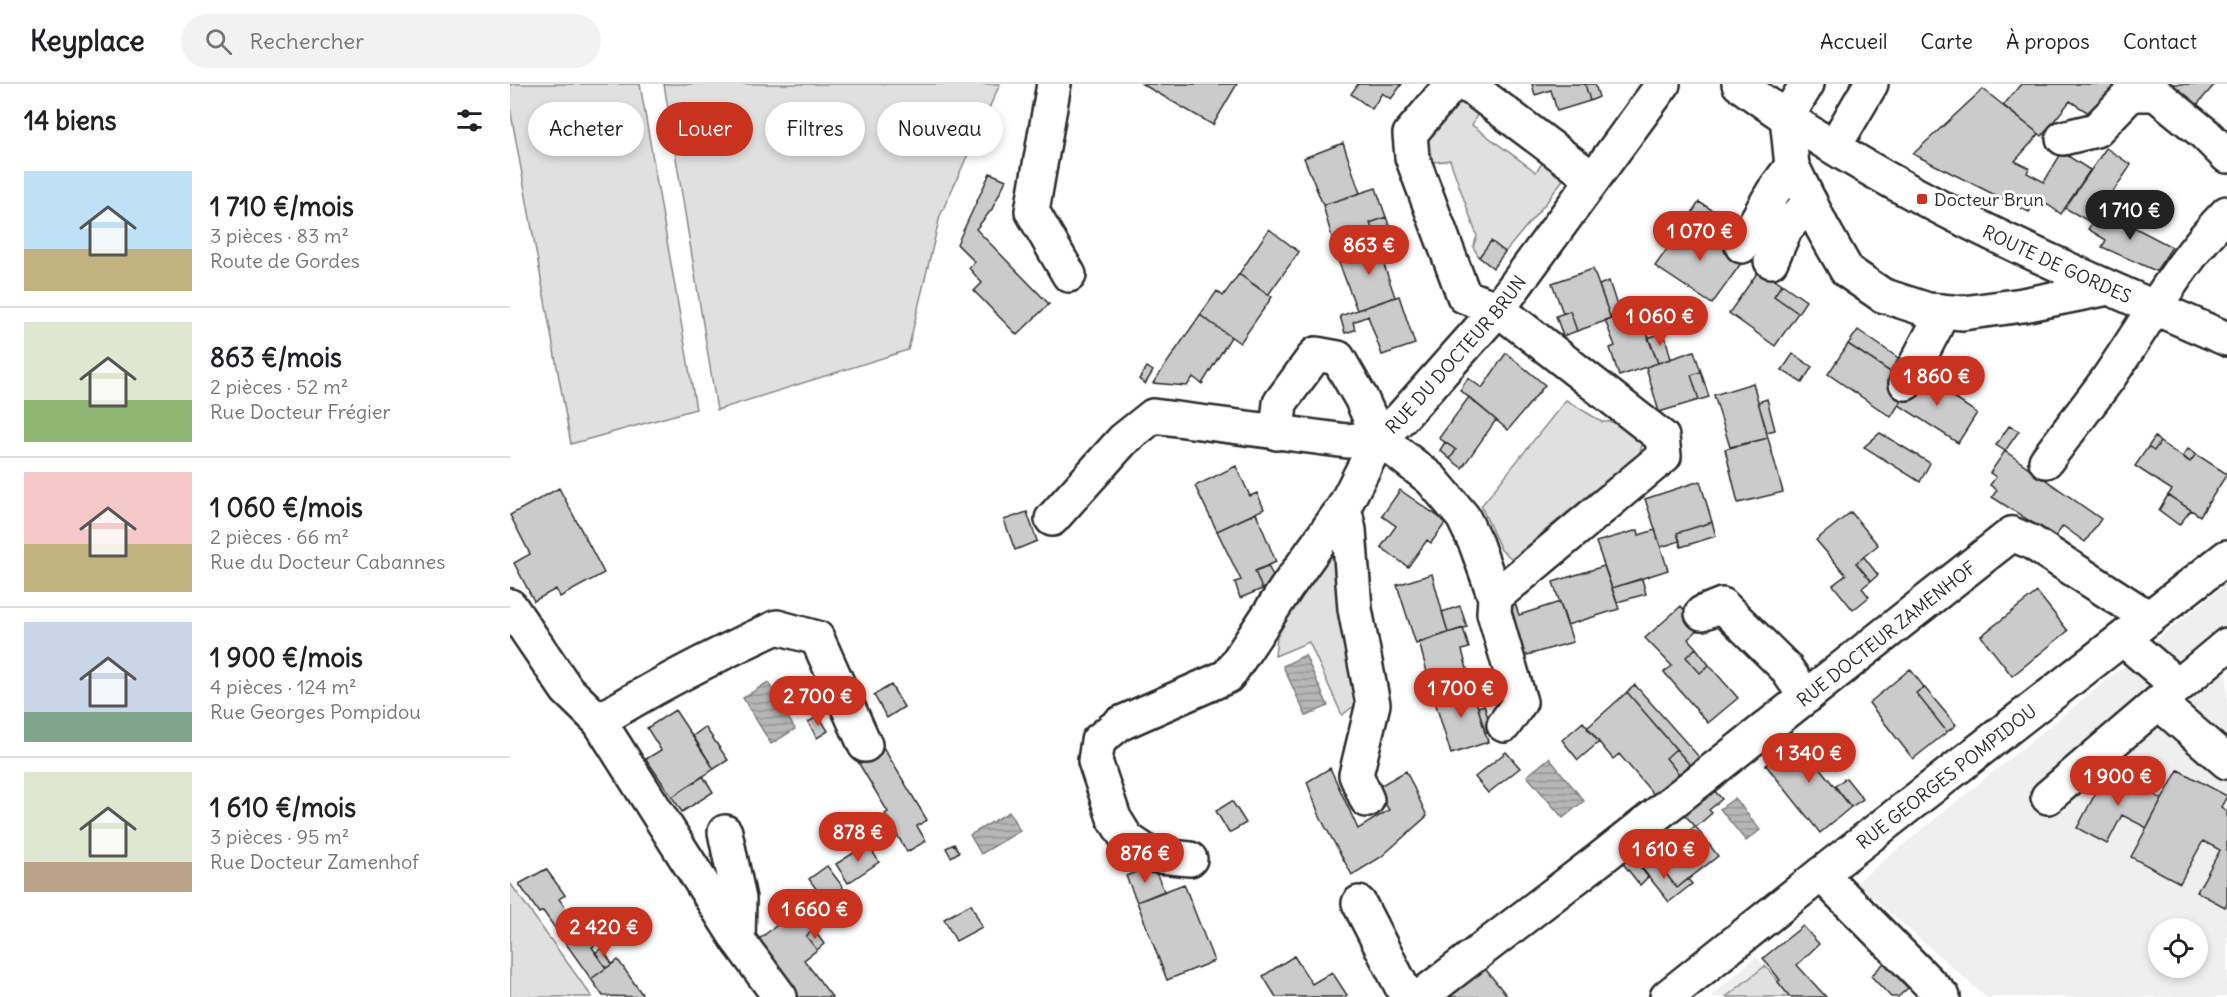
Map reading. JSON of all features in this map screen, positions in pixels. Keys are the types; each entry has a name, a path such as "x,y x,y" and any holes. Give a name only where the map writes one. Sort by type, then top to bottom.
{"street":[{"path":"1054,84 1032,211 1069,275"},
{"path":"1452,84 1410,134 1412,157 1464,296 1498,309 1662,437 1664,456 1495,597"},
{"path":"1461,84 1472,88 1593,179"},
{"name":"RUE DU DOCTEUR BRUN","path":"1052,519 1123,440 1153,416 1347,441 1379,438 1401,418 1498,309 1663,84"},
{"name":"ROUTE DE GORDES","path":"1739,84 1834,147 1922,199 2108,288 2227,339"},
{"path":"1807,84 1787,117 1792,166 1847,271 1882,295 1928,310 1964,313 2011,307 2108,288"},
{"path":"1834,147 1871,84"},
{"path":"2063,138 2096,130 2131,94 2156,94 2205,134 2227,156"},
{"path":"1792,166 1773,192 1756,254 1810,202"},
{"path":"2046,461 2107,380 2154,307 2208,232 2227,213"},
{"path":"1906,383 1935,328 1940,311"},
{"path":"1277,433 1280,403 1316,354 1338,358 1361,398 1379,438 1431,479 1463,517 1476,544 1495,597 1494,613 1520,702 1504,725"},
{"path":"1190,859 1151,855 1127,839 1114,818 1095,761 1098,741 1119,724 1228,676 1344,507 1379,438"},
{"path":"1344,507 1349,530 1354,609 1373,704 1356,775 1367,800"},
{"name":"RUE DOCTEUR ZAMENHOF","path":"1407,996 1600,859 2012,534 2031,542 2150,618"},
{"name":"RUE GEORGES POMPIDOU","path":"1667,997 2227,557"},
{"path":"1702,613 1722,605 1785,667 1806,697"},
{"path":"510,606 567,690 599,721 738,940 780,997"},
{"path":"599,721 638,696 724,651 777,627 817,638 865,745"},
{"path":"2123,639 2227,762"},
{"path":"2048,797 2227,645"},
{"path":"725,832 739,899 738,940"},
{"path":"1821,874 1943,997"},
{"path":"1359,903 1407,996"}],"shaded area":[{"path":"510,84 640,84 643,102 528,102 528,156 644,156 644,107 696,409 571,444 510,108"},
{"path":"664,84 1000,84 992,102 877,102 877,156 967,156 940,216 908,350 717,410 676,156 753,156 753,102 667,102"},
{"path":"1458,98 1479,111 1472,125 1536,172 1545,159 1561,165 1564,178 1505,252 1491,242 1479,257 1473,247 1477,236 1450,160 1440,162 1425,156 1422,138"},
{"path":"1566,400 1602,422 1634,421 1645,437 1639,454 1541,534 1530,551 1522,556 1511,558 1501,550 1481,506"},
{"path":"1338,543 1358,703 1342,715 1309,642 1275,656 1277,637 1296,603"},
{"path":"2227,583 2227,997 1986,997 1856,883"},
{"path":"1305,655 1328,706 1306,716 1283,666"},
{"path":"768,682 795,729 771,744 743,698"},
{"path":"1549,758 1584,801 1563,818 1527,776"},
{"path":"1735,798 1760,830 1746,841 1720,809"},
{"path":"1009,812 1020,831 981,854 970,835"},
{"path":"510,883 592,997 510,997"},
{"path":"1756,957 1794,997 1710,997"},
{"path":"1765,966 1792,997 1726,997"}],"building":[{"path":"1142,84 1237,84 1213,125"},
{"path":"1358,84 1402,84 1391,99 1382,93 1372,109 1351,94"},
{"path":"1532,84 1585,84 1590,101 1557,111 1551,90 1535,95"},
{"path":"1585,84 1595,84 1599,97 1590,101"},
{"path":"2021,84 2120,84 2095,117 2070,101 2042,136 2003,106"},
{"path":"2169,84 2215,84 2196,106"},
{"path":"1983,89 2039,134 2015,161 2029,168 2027,173 2044,182 2062,152 2090,170 2061,214 2038,198 2029,212 1913,154"},
{"path":"1343,143 1360,193 1323,205 1304,158"},
{"path":"2106,148 2131,165 2092,223 2065,208"},
{"path":"990,173 1006,180 992,209 976,229 1049,304 1017,335 974,291 982,283 969,268 975,262 957,244"},
{"path":"1376,188 1386,217 1370,223 1378,246 1338,260 1323,205"},
{"path":"1699,202 1740,227 1733,238 1715,226 1706,239 1685,224"},
{"path":"2101,210 2172,247 2156,271 2102,247 2106,240 2088,229"},
{"path":"1386,217 1395,240 1378,246 1370,223"},
{"path":"1685,224 1706,239 1715,226 1733,238 1724,250 1742,262 1712,304 1655,266"},
{"path":"1269,229 1299,252 1268,295 1239,274"},
{"path":"1395,240 1398,250 1381,256 1395,297 1357,310 1338,260"},
{"path":"1491,241 1505,252 1493,268 1479,257"},
{"path":"1593,269 1611,319 1577,331 1570,311 1563,313 1552,283"},
{"path":"1760,269 1782,284 1774,296 1798,313 1775,346 1729,313"},
{"path":"1239,274 1272,297 1240,343 1200,315 1217,291 1223,296"},
{"path":"1609,281 1620,315 1611,319 1599,285"},
{"path":"1782,284 1806,301 1798,313 1774,296"},
{"path":"1399,296 1415,344 1382,355 1368,316 1353,322 1355,330 1345,333 1340,316"},
{"path":"1638,308 1658,363 1619,376 1610,348 1615,346 1605,320"},
{"path":"1570,311 1577,331 1563,336 1556,316"},
{"path":"1200,315 1231,337 1202,384 1193,377 1187,386 1153,383"},
{"path":"1858,330 1904,362 1895,375 1848,344"},
{"path":"1664,332 1671,359 1658,363 1648,338"},
{"path":"1848,344 1895,375 1906,393 1891,417 1828,374"},
{"path":"1694,351 1701,372 1691,375 1699,400 1659,412 1646,367"},
{"path":"1506,353 1545,385 1508,430 1460,390 1468,378 1482,388"},
{"path":"1793,354 1812,367 1802,383 1782,370"},
{"path":"1147,367 1153,371 1145,384 1139,379"},
{"path":"1923,367 1940,378 1936,386 1977,413 1958,443 1899,405"},
{"path":"1701,372 1709,397 1699,400 1691,375"},
{"path":"1940,378 1960,390 1953,397 1936,386"},
{"path":"1753,383 1768,438 1730,447 1714,395"},
{"path":"1469,397 1496,420 1462,468 1450,459 1456,450 1439,438"},
{"path":"1767,399 1775,430 1767,432 1758,402"},
{"path":"2009,426 2019,431 2005,451 1996,445"},
{"path":"1880,433 1930,463 1920,482 1864,447"},
{"path":"2155,437 2160,442 2154,451 2148,447"},
{"path":"1768,438 1783,492 1738,503 1725,449"},
{"path":"1445,442 1456,450 1450,459 1440,450"},
{"path":"2160,442 2190,462 2196,454 2227,474 2200,516 2168,495 2172,490 2135,466 2148,447 2154,451"},
{"path":"2188,449 2196,454 2190,462 2183,456"},
{"path":"2005,451 2101,519 2085,542 2063,526 2055,537 1992,497 1997,490 1990,485 1996,477 1990,473"},
{"path":"1236,466 1250,496 1257,493 1264,509 1217,531 1195,486"},
{"path":"1700,481 1712,522 1677,533 1680,541 1661,547 1645,499"},
{"path":"559,488 604,573 560,597 556,589 534,601 514,563 530,554 510,515"},
{"path":"1400,490 1446,522 1431,543 1427,540 1408,567 1381,547 1396,526 1382,516"},
{"path":"2168,495 2191,510 2179,525 2159,510"},
{"path":"1027,512 1037,541 1015,550 1004,520"},
{"path":"1851,512 1878,545 1856,563 1871,581 1862,588 1869,597 1853,610 1833,585 1846,575 1816,540"},
{"path":"1256,513 1276,562 1255,571 1262,589 1240,598 1235,582 1241,580 1217,531"},
{"path":"1712,522 1716,536 1681,547 1677,533"},
{"path":"1638,530 1639,535 1655,530 1668,570 1612,588 1596,542"},
{"path":"1864,557 1878,575 1871,581 1856,563"},
{"path":"1268,566 1277,583 1262,589 1255,571"},
{"path":"1604,566 1619,609 1567,625 1553,582"},
{"path":"1432,574 1448,633 1416,644 1397,585"},
{"path":"1642,579 1646,594 1617,602 1612,588"},
{"path":"2037,592 2068,631 2012,676 1981,636"},
{"path":"1514,600 1519,615 1560,602 1573,642 1520,657 1504,609"},
{"path":"1460,606 1467,627 1448,633 1442,612"},
{"path":"1681,606 1700,628 1688,639 1696,648 1686,657 1700,673 1709,665 1738,698 1708,723 1664,672 1672,666 1645,638"},
{"path":"1463,628 1469,648 1462,650 1471,684 1433,695 1419,642"},
{"path":"1696,648 1709,665 1700,673 1686,657"},
{"path":"1910,669 1924,687 1916,693 1947,732 1913,759 1869,703"},
{"path":"1471,684 1488,742 1451,754 1433,695"},
{"path":"891,685 904,707 887,718 874,695"},
{"path":"1635,685 1700,758 1690,765 1627,692"},
{"path":"1924,687 1956,725 1947,732 1916,693"},
{"path":"1627,692 1676,749 1666,758 1679,774 1655,796 1619,754 1613,759 1587,728"},
{"path":"1484,705 1492,731 1485,733 1478,707"},
{"path":"675,710 714,769 672,797 646,759 661,750 647,728"},
{"path":"819,716 828,731 817,738 808,722"},
{"path":"1583,722 1599,742 1578,760 1562,740"},
{"path":"705,727 728,760 714,769 693,736"},
{"path":"1803,736 1823,761 1818,766 1851,807 1820,833 1766,765"},
{"path":"880,742 927,820 917,826 926,841 907,852 885,814 888,812 855,757"},
{"path":"1676,749 1690,765 1679,774 1666,758"},
{"path":"1506,752 1520,768 1488,793 1475,777"},
{"path":"1330,768 1358,829 1389,810 1376,788 1406,771 1427,816 1381,857 1352,875 1320,817 1307,782"},
{"path":"2108,770 2162,799 2147,828 2122,815 2107,844 2077,828"},
{"path":"2178,770 2227,796 2221,807 2227,811 2227,904 2225,907 2197,892 2220,850 2203,841 2180,883 2131,857"},
{"path":"703,776 713,792 682,812 672,797"},
{"path":"1846,778 1863,799 1851,807 1835,786"},
{"path":"1712,788 1722,799 1709,810 1712,813 1696,827 1682,812"},
{"path":"1232,801 1246,823 1229,833 1216,811"},
{"path":"1695,826 1718,856 1677,888 1654,859"},
{"path":"868,844 879,862 848,883 836,864"},
{"path":"954,844 959,852 951,857 946,848"},
{"path":"1630,854 1648,877 1640,885 1621,861"},
{"path":"1653,857 1677,888 1688,879 1692,884 1669,902 1641,867"},
{"path":"1153,865 1164,891 1137,902 1126,876"},
{"path":"827,866 843,887 825,901 809,879"},
{"path":"546,869 565,895 559,899 581,930 585,927 597,944 592,947 606,968 591,979 543,911 539,913 519,884"},
{"path":"1184,884 1214,961 1167,980 1137,902"},
{"path":"971,904 982,927 956,941 944,919"},
{"path":"803,905 819,926 806,936 817,950 804,960 832,997 794,997 750,946"},
{"path":"1803,926 1819,944 1797,965 1826,997 1790,997 1763,958"},
{"path":"814,930 824,944 817,950 806,936"},
{"path":"602,948 612,964 606,968 595,953"},
{"path":"1294,956 1312,984 1332,972 1347,995 1344,997 1276,997 1263,976"},
{"path":"618,960 644,997 603,996 591,979"},
{"path":"1884,963 1908,988 1898,997 1891,997 1871,976"},
{"path":"1482,965 1508,997 1440,997"}],"place":[{"name":"Docteur Brun","path":"1922,199"}]}
